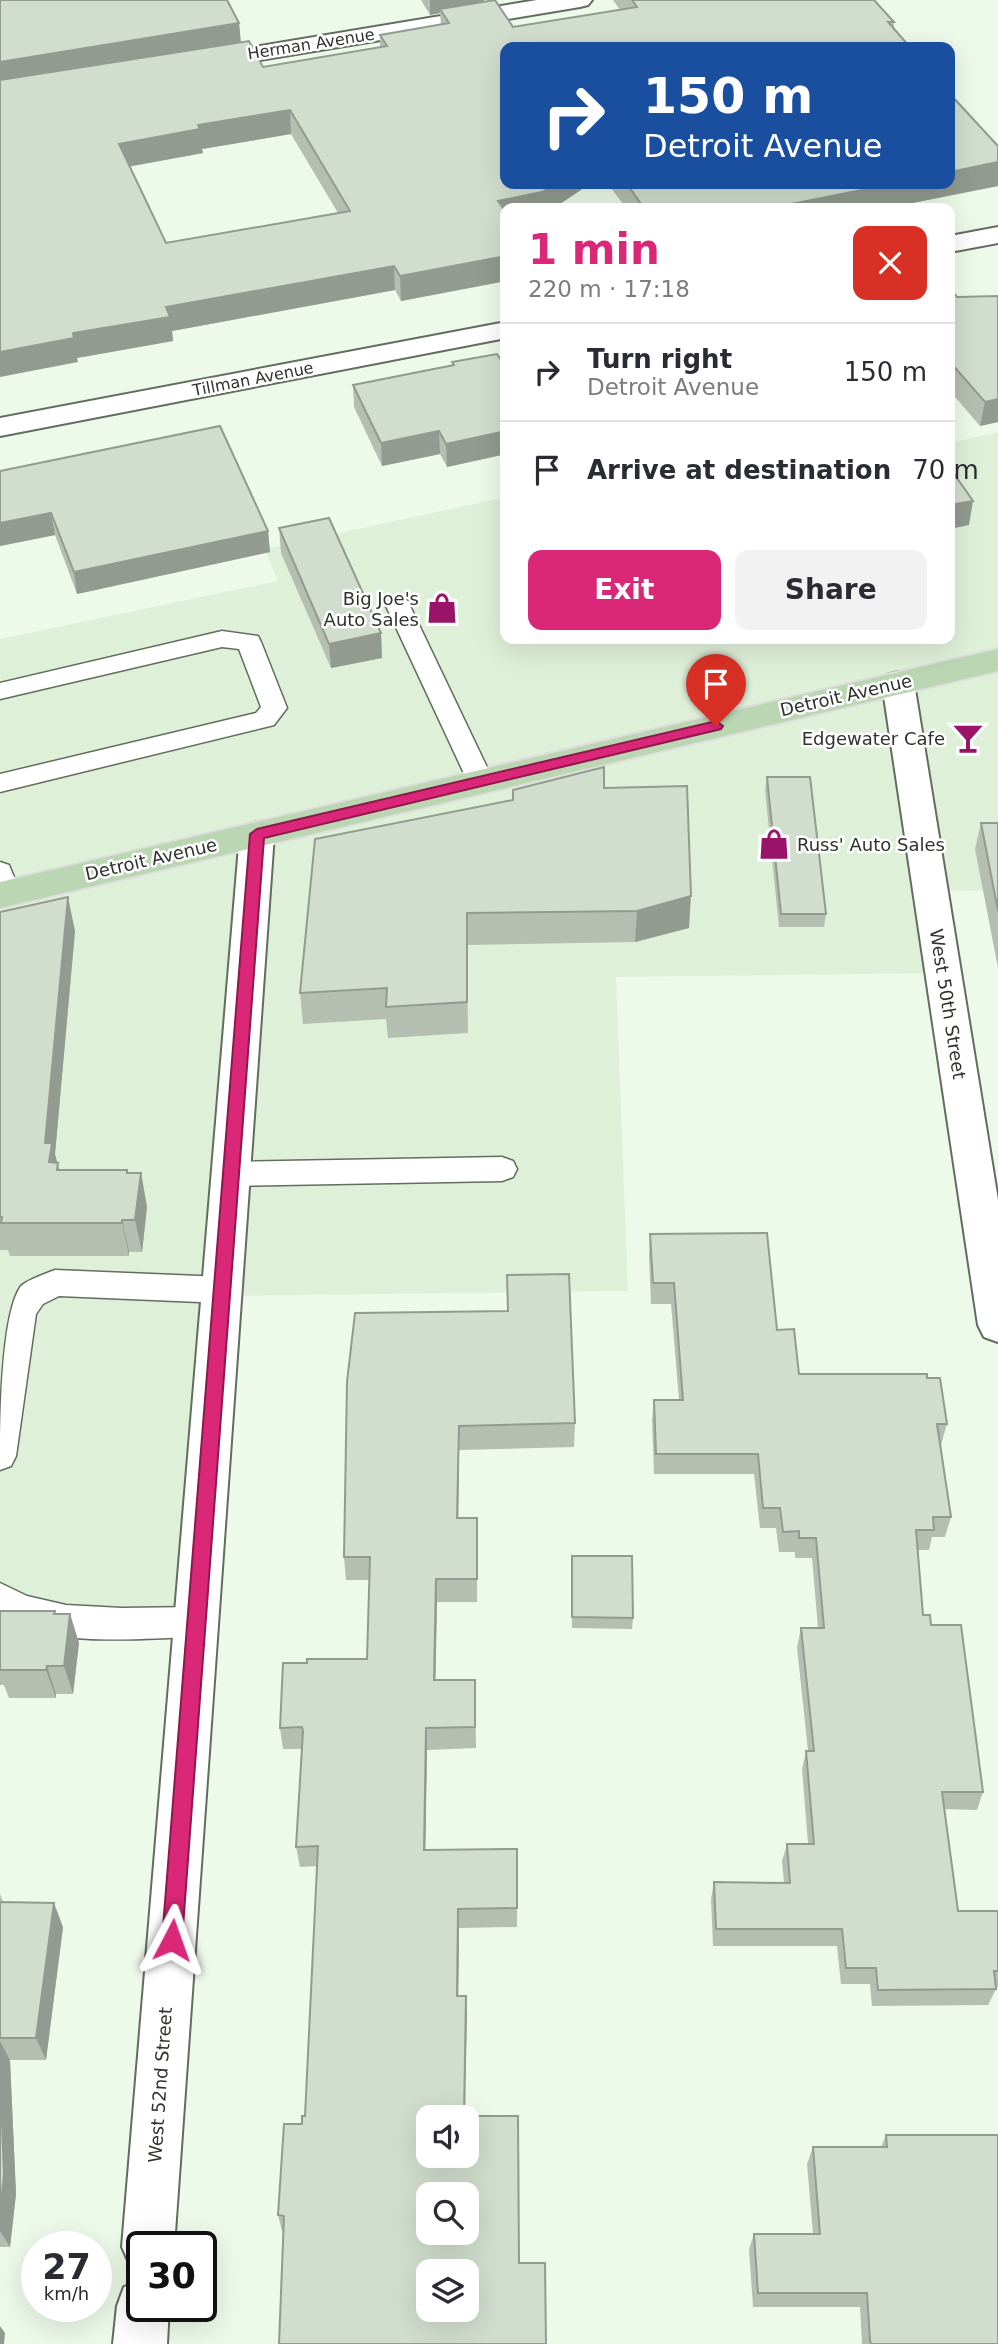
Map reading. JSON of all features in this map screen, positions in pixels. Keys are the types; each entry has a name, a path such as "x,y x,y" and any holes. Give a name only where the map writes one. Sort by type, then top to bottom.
{"main road":[{"name":"Detroit Avenue","path":"2,887 257,834 998,660"}],"street":[{"name":"Herman Avenue","path":"180,66 580,0"},
{"path":"955,243 998,235"},
{"name":"Tillman Avenue","path":"0,427 500,331"},
{"name":"West 50th Street","path":"898,683 998,1325"},
{"name":"West 52nd Street","path":"149,2231 233,1174 257,834"},
{"path":"140,2344 142,2322"}],"lane":[{"path":"398,606 481,782"},
{"path":"0,691 222,639 249,642 274,708 265,719 0,782"},
{"path":"233,1174 502,1169"},
{"path":"0,1455 21,1312 32,1295 55,1283 152,1284 223,1290"},
{"path":"0,1598 12,1608 77,1622 197,1622"}],"shaded area":[{"path":"998,432 998,890 931,891 943,973 616,977 628,1291 223,1296 196,1633 0,1637 0,639 278,581 265,549 500,498 500,644 955,644 955,442"}],"building":[{"path":"0,0 227,0 239,23 0,62"},
{"path":"495,0 513,27 637,7 632,0 874,0 894,22 888,22 906,42 500,42 500,189 547,189 498,201 500,257 400,276 394,266 166,307 170,317 73,333 74,338 0,352 0,80 249,41 263,67 387,46 380,35 449,23 440,9","holes":["290,110 350,211 166,243 119,144 200,129 198,125"]},
{"path":"955,99 998,146 998,162 955,171"},
{"path":"631,189 867,189 796,203 640,203"},
{"path":"955,294 957,297 998,296 998,399 985,402 955,368"},
{"path":"497,354 500,359 500,432 446,444 439,431 381,443 353,385 454,365 452,362"},
{"path":"220,426 268,531 74,572 51,513 0,523 0,471"},
{"path":"955,475 973,501 955,504"},
{"path":"329,518 381,633 329,644 279,528"},
{"path":"604,767 604,788 687,786 691,896 637,911 467,913 467,1002 386,1007 387,988 300,993 315,839 513,800 513,790"},
{"path":"767,777 810,777 826,914 781,914"},
{"path":"981,823 998,823 998,911"},
{"path":"68,897 45,1143 52,1143 49,1162 58,1163 57,1170 127,1170 127,1173 141,1173 135,1220 122,1220 122,1223 1,1223 0,912"},
{"path":"767,1233 777,1330 794,1329 799,1374 927,1374 927,1378 940,1378 947,1424 937,1424 951,1517 933,1517 934,1530 916,1530 923,1615 930,1615 931,1625 961,1625 983,1792 942,1792 958,1911 998,1911 998,1971 994,1971 996,1989 878,1990 876,1968 846,1968 842,1929 716,1929 714,1882 790,1883 787,1844 814,1844 806,1751 814,1751 801,1628 824,1628 816,1538 799,1538 799,1531 783,1532 780,1508 763,1508 758,1454 656,1454 654,1400 683,1400 674,1283 653,1283 650,1234"},
{"path":"569,1274 575,1423 459,1426 457,1518 477,1518 477,1579 436,1579 434,1680 475,1680 475,1727 426,1728 424,1850 517,1849 517,1908 458,1909 457,1996 466,1996 464,2105 416,2105 416,2168 479,2168 479,2116 518,2116 519,2263 545,2263 546,2344 279,2344 284,2216 278,2215 284,2124 302,2124 302,2116 305,2116 318,1846 296,1847 303,1731 302,1727 280,1728 283,1663 307,1663 307,1659 367,1659 370,1557 344,1557 347,1382 355,1313 508,1311 507,1275"},
{"path":"572,1556 632,1556 633,1618 572,1617"},
{"path":"0,1611 55,1611 54,1614 70,1614 64,1666 47,1666 46,1670 0,1670"},
{"path":"0,1902 54,1903 36,2038 0,2038"},
{"path":"0,2075 4,2174 0,2210"},
{"path":"886,2135 998,2135 998,2344 871,2344 867,2293 758,2293 754,2234 820,2234 813,2147 887,2147"}],"place":[{"name":"Big Joe's Auto Sales","path":"442,608"},
{"name":"Edgewater Cafe","path":"968,738"},
{"name":"Russ' Auto Sales","path":"774,844"}],"route":[{"path":"172,1940 233,1174 257,834 716,726"}]}
